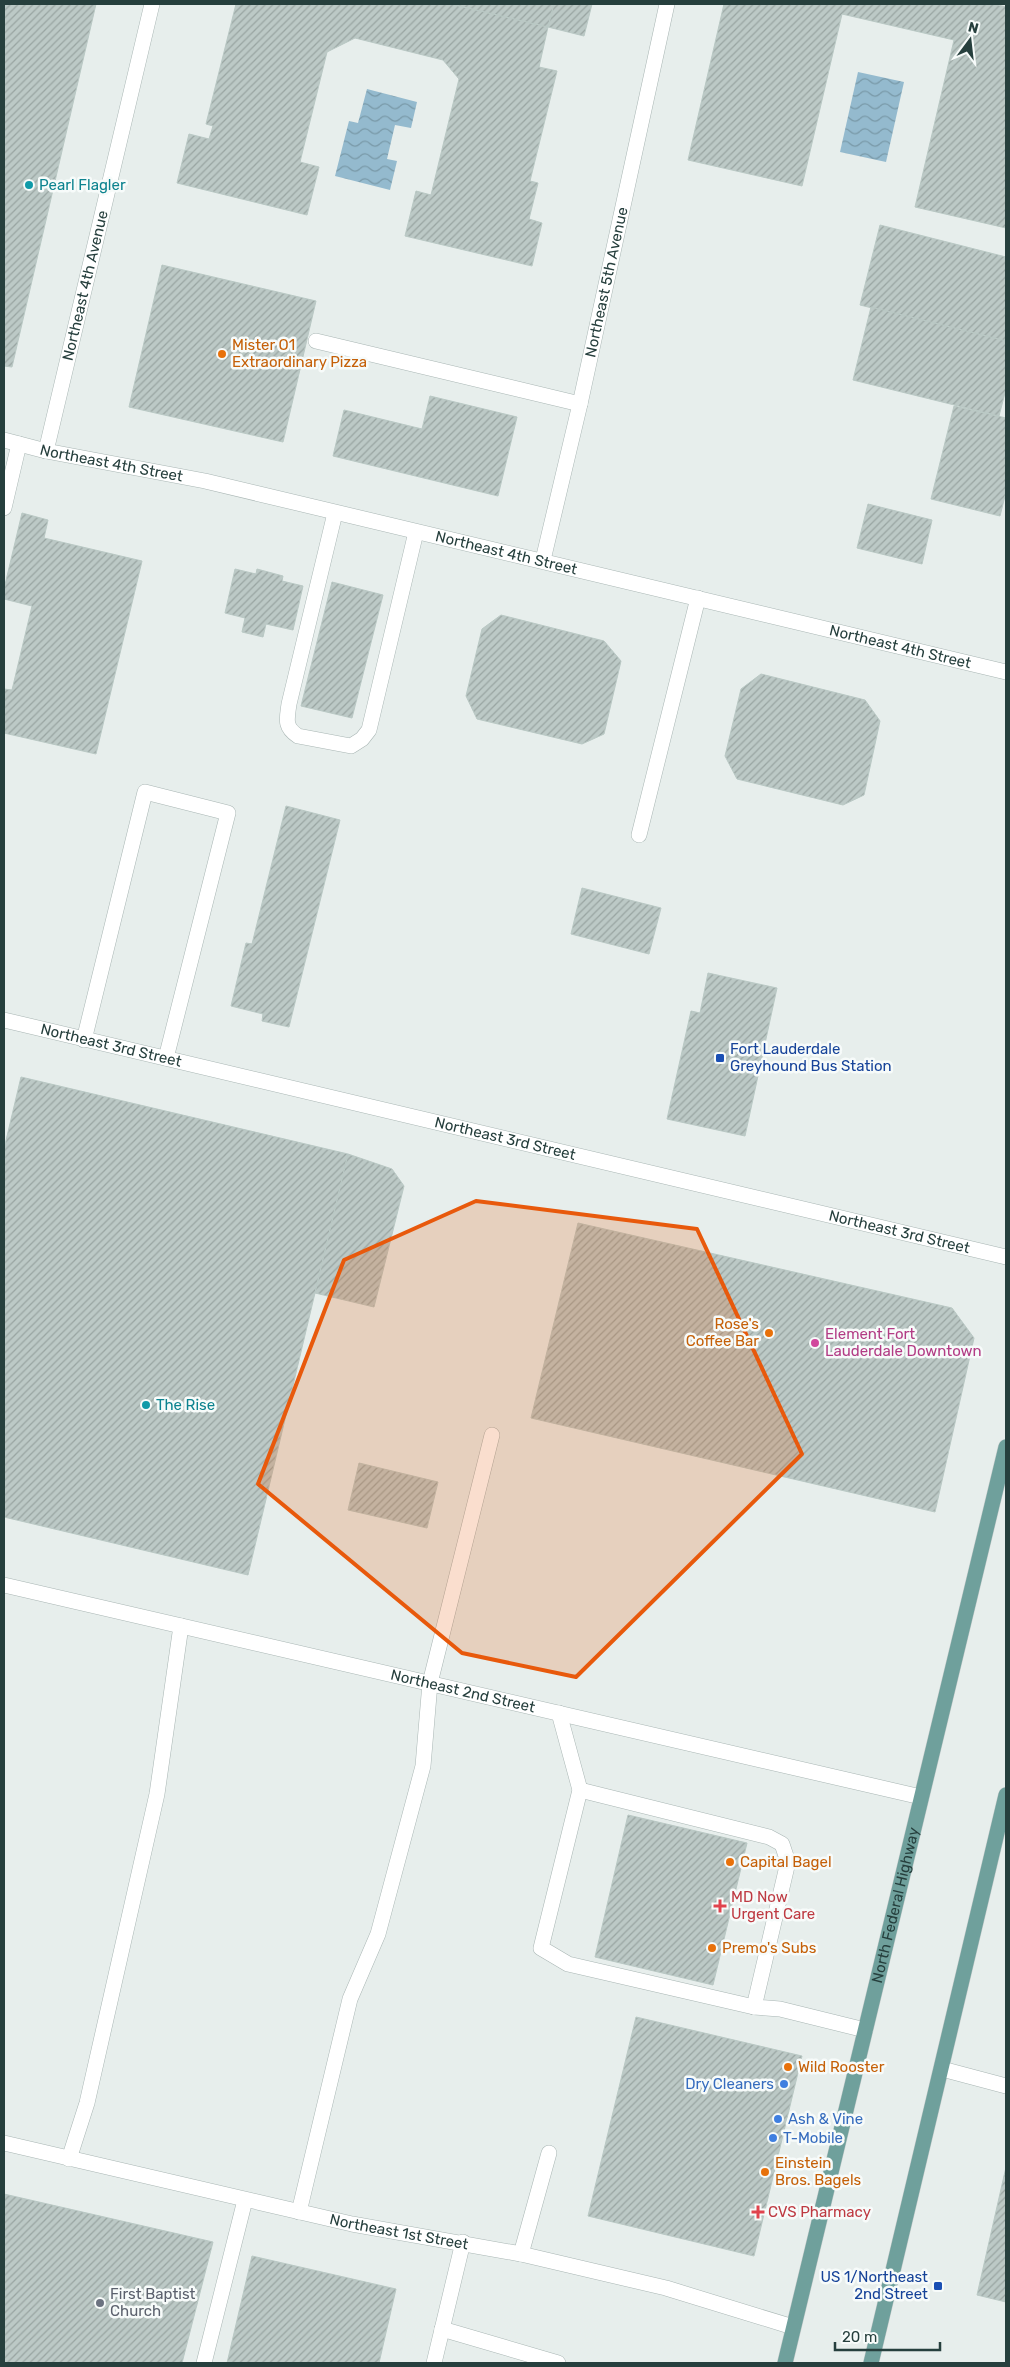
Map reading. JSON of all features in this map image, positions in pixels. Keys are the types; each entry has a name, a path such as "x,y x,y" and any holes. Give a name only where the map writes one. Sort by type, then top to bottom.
{"main road":[{"name":"North Federal Highway","path":"785,2363 1006,1447"},
{"path":"871,2363 1006,1797"}],"street":[{"name":"Northeast 4th Avenue","path":"46,451 152,4"},
{"name":"Northeast 5th Avenue","path":"543,560 580,404 667,4"},
{"path":"316,341 580,404"},
{"name":"Northeast 4th Street","path":"11,442 46,451 204,480 335,513 543,560 1006,672"},
{"path":"4,508 11,442"},
{"path":"335,513 289,704 286,724 290,731 298,736 351,746 362,739 369,730 416,532"},
{"path":"639,835 698,598"},
{"path":"84,1040 145,792 228,813 166,1058"},
{"name":"Northeast 3rd Street","path":"4,1020 1006,1257"},
{"path":"299,2212 350,1999 378,1934 423,1766 430,1683 492,1435"},
{"name":"Northeast 2nd Street","path":"4,1585 922,1797"},
{"path":"69,2159 87,2103 153,1812 181,1626"},
{"path":"559,1713 580,1790 541,1948 568,1964 754,2007 780,2010 865,2030"},
{"path":"580,1790 769,1837 782,1844 788,1862 754,2007"},
{"path":"942,2069 1006,2086"},
{"name":"Northeast 1st Street","path":"4,2143 352,2224 463,2242 521,2254 666,2288 793,2328"},
{"path":"521,2254 549,2153"},
{"path":"204,2363 245,2200"},
{"path":"434,2363 463,2242"},
{"path":"442,2329 558,2363"}],"highlighted area":[{"path":"476,1201 697,1229 802,1454 576,1677 462,1653 258,1484 344,1260"}],"water":[{"path":"858,72 904,82 886,162 840,152"},
{"path":"367,89 417,102 411,128 395,125 387,159 397,161 390,190 335,176 349,121 358,123"}],"building":[{"name":"Pearl Flagler","path":"4,4 96,4 12,367 4,366"},
{"path":"236,4 451,4 548,27 539,67 557,71 530,181 538,183 529,219 542,223 532,266 405,236 416,191 431,195 459,79 443,60 355,38 327,52 300,162 319,167 307,215 177,183 189,134 209,139 213,126 206,124"},
{"path":"451,4 554,4 548,27"},
{"path":"554,4 592,4 584,36 548,27"},
{"path":"724,4 994,4 1006,7 1006,228 915,207 954,40 842,14 802,186 688,160"},
{"path":"880,225 1006,257 1006,341 860,305"},
{"name":"Mister O1 Extraordinary Pizza","path":"162,265 316,301 283,442 129,407"},
{"path":"871,307 1006,341 1006,389 999,416 853,380"},
{"path":"430,396 517,417 498,496 333,456 344,410 422,429"},
{"path":"954,406 1006,418 1006,492 1000,516 931,499"},
{"path":"868,504 932,520 922,564 857,548"},
{"path":"22,513 48,520 44,538 142,561 96,754 4,733 4,689 12,690 32,606 4,599 4,589"},
{"path":"235,569 256,574 257,569 283,576 282,581 303,586 293,630 266,624 263,637 242,632 245,618 225,613"},
{"path":"332,582 383,595 352,718 301,706"},
{"path":"501,615 604,641 621,661 604,734 582,744 477,719 466,696 482,629"},
{"path":"761,674 865,700 880,721 864,795 843,805 737,779 725,756 741,689"},
{"path":"286,806 340,820 289,1027 262,1021 263,1014 231,1006 246,943 252,944"},
{"path":"582,888 661,908 649,954 571,934"},
{"path":"708,973 777,988 745,1136 667,1119 691,1011 700,1013"},
{"name":"The Rise","path":"21,1077 348,1154 248,1575 4,1517 4,1149"},
{"path":"348,1154 392,1169 404,1186 374,1307 315,1293"},
{"path":"578,1223 952,1308 974,1338 935,1512 531,1418"},
{"path":"359,1463 438,1482 427,1528 348,1510"},
{"path":"628,1815 747,1843 713,1985 595,1957"},
{"path":"636,2017 802,2056 754,2256 588,2216"},
{"path":"1006,2167 1006,2302 977,2295"},
{"name":"First Baptist Church","path":"4,2194 213,2242 182,2363 4,2363"},
{"path":"252,2256 396,2289 379,2363 227,2363"}],"place":[{"name":"Pearl Flagler","path":"29,185"},
{"name":"Mister O1 Extraordinary Pizza","path":"222,354"},
{"name":"Fort Lauderdale Greyhound Bus Station","path":"720,1058"},
{"name":"Rose's Coffee Bar","path":"769,1333"},
{"name":"Element Fort Lauderdale Downtown","path":"815,1343"},
{"name":"The Rise","path":"146,1405"},
{"name":"Capital Bagel","path":"730,1862"},
{"name":"MD Now Urgent Care","path":"720,1906"},
{"name":"Premo's Subs","path":"712,1948"},
{"name":"Wild Rooster","path":"788,2067"},
{"name":"Dry Cleaners","path":"784,2084"},
{"name":"Ash & Vine","path":"778,2119"},
{"name":"T-Mobile","path":"773,2138"},
{"name":"Einstein Bros. Bagels","path":"765,2172"},
{"name":"CVS Pharmacy","path":"758,2212"},
{"name":"US 1/Northeast 2nd Street","path":"938,2286"},
{"name":"First Baptist Church","path":"100,2303"}]}
